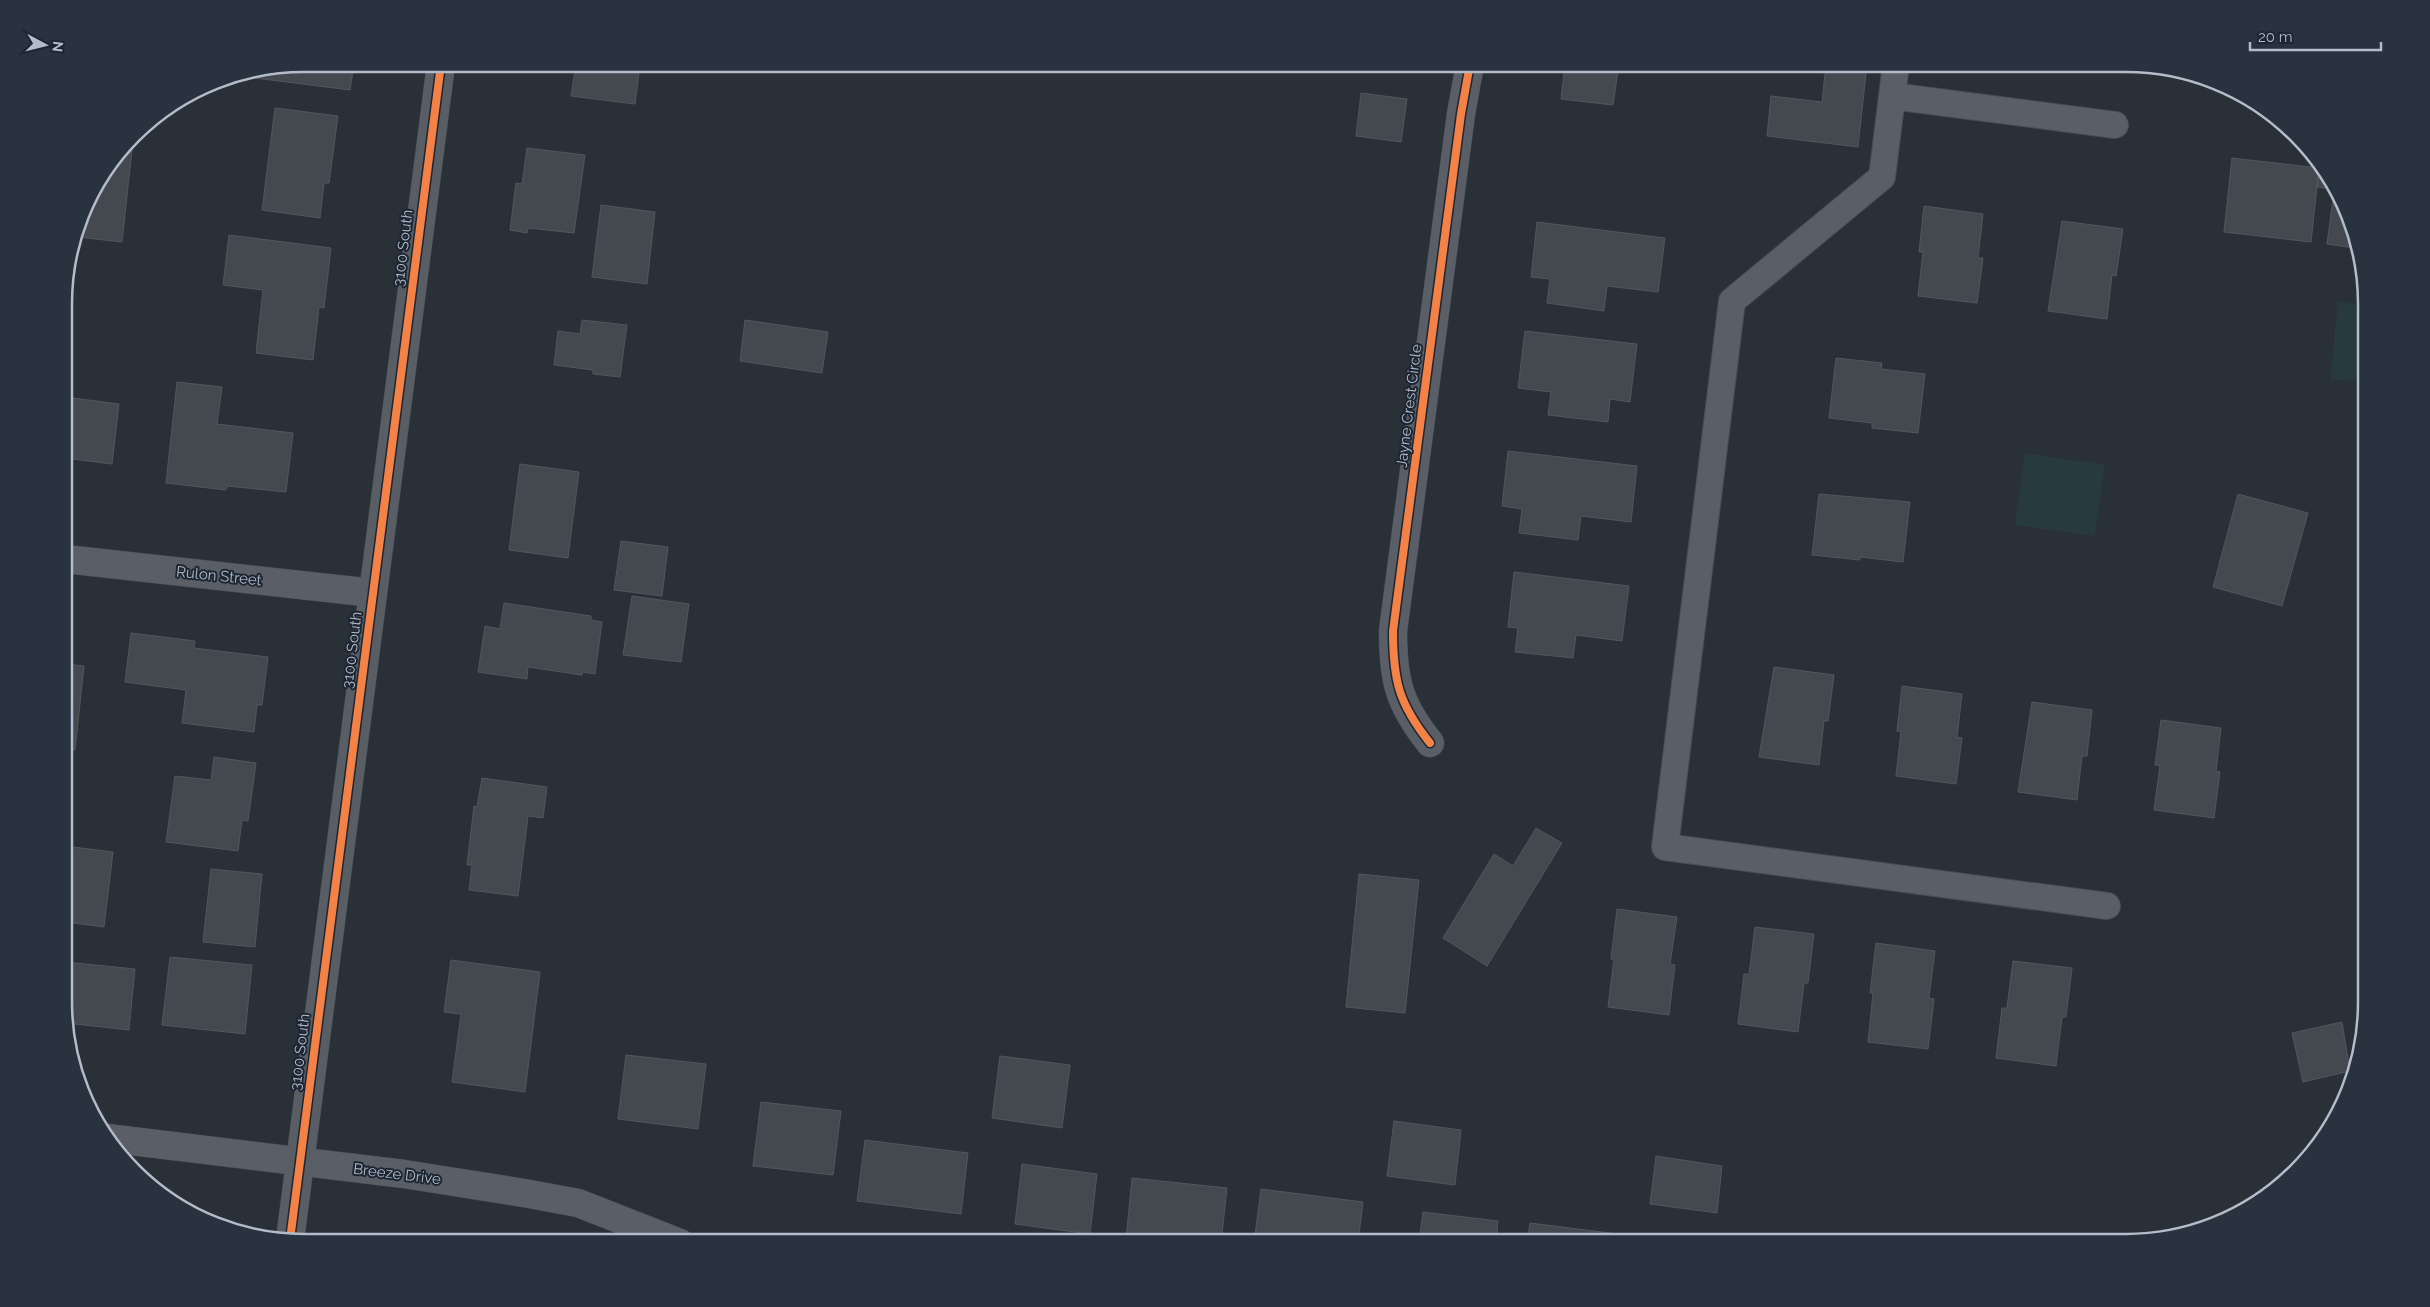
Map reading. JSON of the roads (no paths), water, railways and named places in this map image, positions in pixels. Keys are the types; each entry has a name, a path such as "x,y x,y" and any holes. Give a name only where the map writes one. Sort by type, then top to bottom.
{"street":[{"name":"3100 South","path":"291,1234 440,72"},
{"name":"Jayne Crest Circle","path":"1430,743 1414,723 1400,694 1393,664 1393,631 1461,114 1469,72"},
{"name":"Rulon Street","path":"72,560 373,593"},
{"name":"Breeze Drive","path":"118,1139 299,1163 404,1174 578,1202 658,1234"}],"lane":[{"path":"1895,72 1882,177 1732,301 1665,848 2106,906"},
{"path":"1892,96 2115,125"}]}
